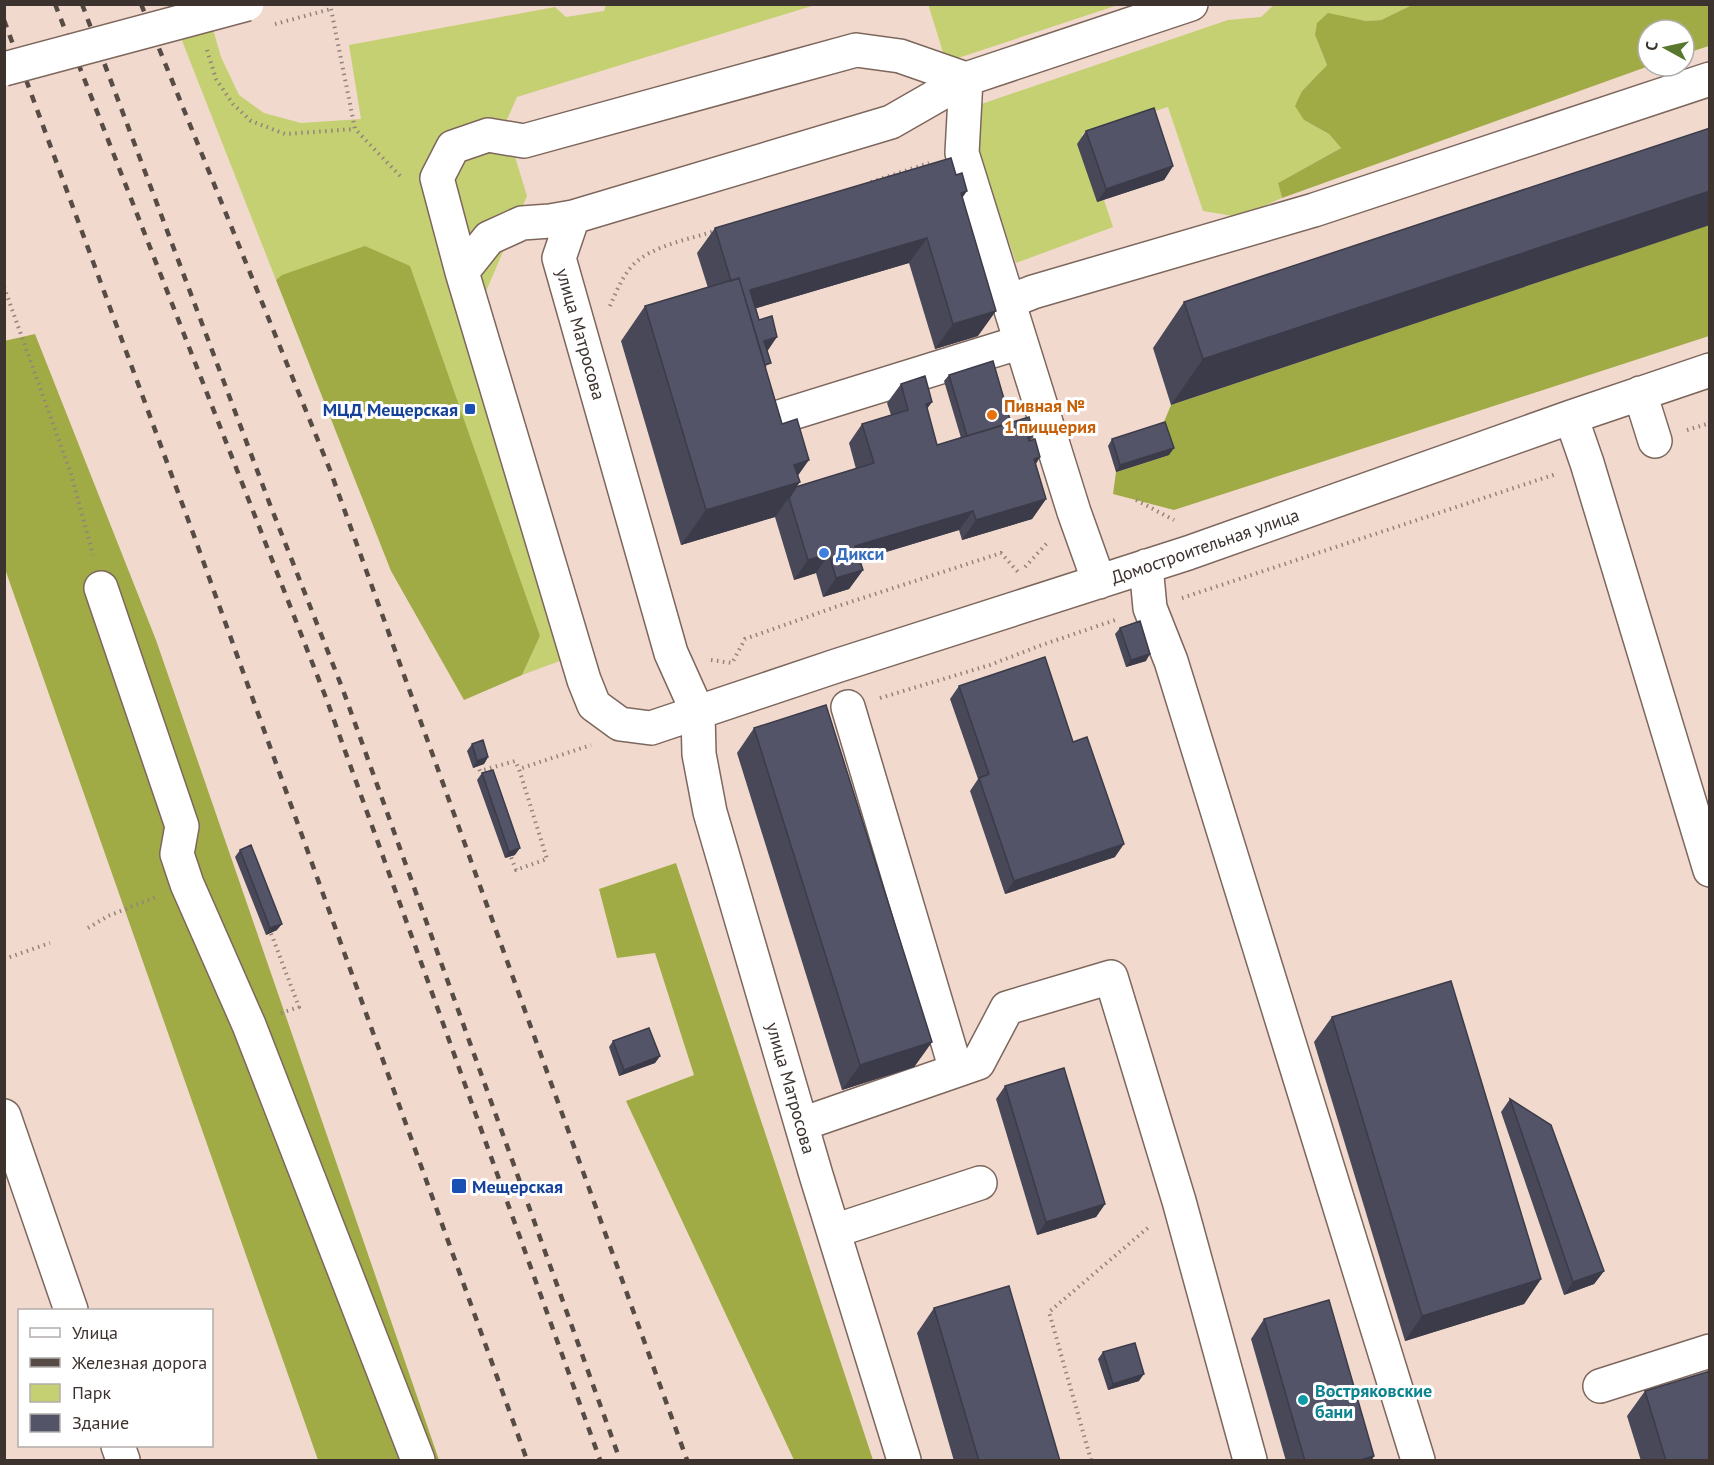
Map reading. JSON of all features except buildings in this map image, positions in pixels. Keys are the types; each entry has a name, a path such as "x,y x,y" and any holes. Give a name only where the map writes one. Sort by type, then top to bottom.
{"main road":[{"path":"4,69 248,4"},
{"path":"462,272 489,238 522,223 573,217 891,122 966,79 1191,4"},
{"path":"698,713 651,728 620,724 594,705 584,680 541,538 462,272 437,178 453,147 488,135 524,141 856,50 900,56 966,79"},
{"path":"966,79 962,153 1074,512 1099,582"},
{"path":"1008,302 1033,292 1314,210 1710,79"},
{"name":"улица Матросова","path":"573,217 559,258 671,653 698,713 699,754 710,812 802,1124 834,1231 875,1321 904,1461"},
{"path":"760,423 1020,342"},
{"name":"Домостроительная улица","path":"698,713 1099,582 1710,370"},
{"path":"1640,393 1655,441"},
{"path":"1571,417 1587,463 1710,870"},
{"path":"1146,566 1150,608 1174,672 1418,1461"},
{"path":"101,588 182,826 177,854 187,884 249,1025 418,1461"},
{"path":"848,707 956,1070"},
{"path":"802,1124 978,1063 1007,1008 1111,977 1179,1201 1250,1461"},
{"path":"4,1116 69,1309"},
{"path":"834,1231 980,1183"},
{"path":"1600,1386 1710,1351"},
{"path":"117,1447 123,1461"}],"path":[{"path":"331,9 355,129 409,186 437,178"},
{"path":"216,79 233,104 251,121 285,134 355,129"},
{"path":"871,182 962,153"},
{"path":"606,316 617,288 633,264 654,250 723,229"},
{"path":"4,287 71,474 101,588"},
{"path":"848,707 990,665 1150,608 1558,473"},
{"path":"1136,500 1177,522"},
{"path":"732,663 745,639 1001,553 1019,573"},
{"path":"519,769 601,742"},
{"path":"475,758 480,771 515,761 547,859 516,870 507,846"},
{"path":"88,928 108,916 187,884"},
{"path":"249,1025 299,1007 267,922"},
{"path":"4,960 50,943"},
{"path":"1091,1461 1049,1312 1179,1201"}],"green space":[{"path":"928,4 1118,5 946,62"},
{"path":"168,5 206,5 221,57 239,95 264,113 301,123 361,119 349,45 555,7 566,17 604,11 606,5 815,5 517,97 505,124 527,196 484,296 576,655 522,675 540,636 283,275 276,280"},
{"path":"1274,5 1412,5 1381,20 1352,19 1315,35 1327,65 1302,91 1304,120 1329,134 1341,148 1278,183 1282,198 1239,217 1203,211 1168,107 1082,134 1113,227 1016,263 964,110 1228,20 1261,17"},
{"path":"1412,5 1709,5 1709,46 1696,50 1696,18 1636,18 1636,71 1282,198 1278,183 1341,148 1329,134 1304,120 1295,106 1302,91 1327,65 1315,35 1317,23 1328,13 1366,21 1381,20"},
{"path":"1709,225 1709,336 1174,510 1113,494 1116,472 1169,455 1161,429 1171,405"},
{"path":"365,246 410,266 540,636 522,675 464,700 391,571 276,280 282,275"},
{"path":"35,334 156,640 439,1460 318,1460 5,569 4,341"},
{"path":"676,863 873,1460 794,1460 626,1101 694,1075 655,953 617,958 599,889"}],"railway":[{"path":"55,4 326,698 600,1460"},
{"path":"82,4 269,502 343,690 620,1460"},
{"path":"141,4 330,470 687,1460"},
{"path":"4,20 193,533 527,1460"}],"place":[{"name":"МЦД Мещерская","path":"470,409"},
{"name":"Пивная № 1 пиццерия","path":"992,415"},
{"name":"Дикси","path":"824,553"},
{"name":"Мещерская","path":"459,1186"},
{"name":"Востряковские бани","path":"1303,1400"}]}
